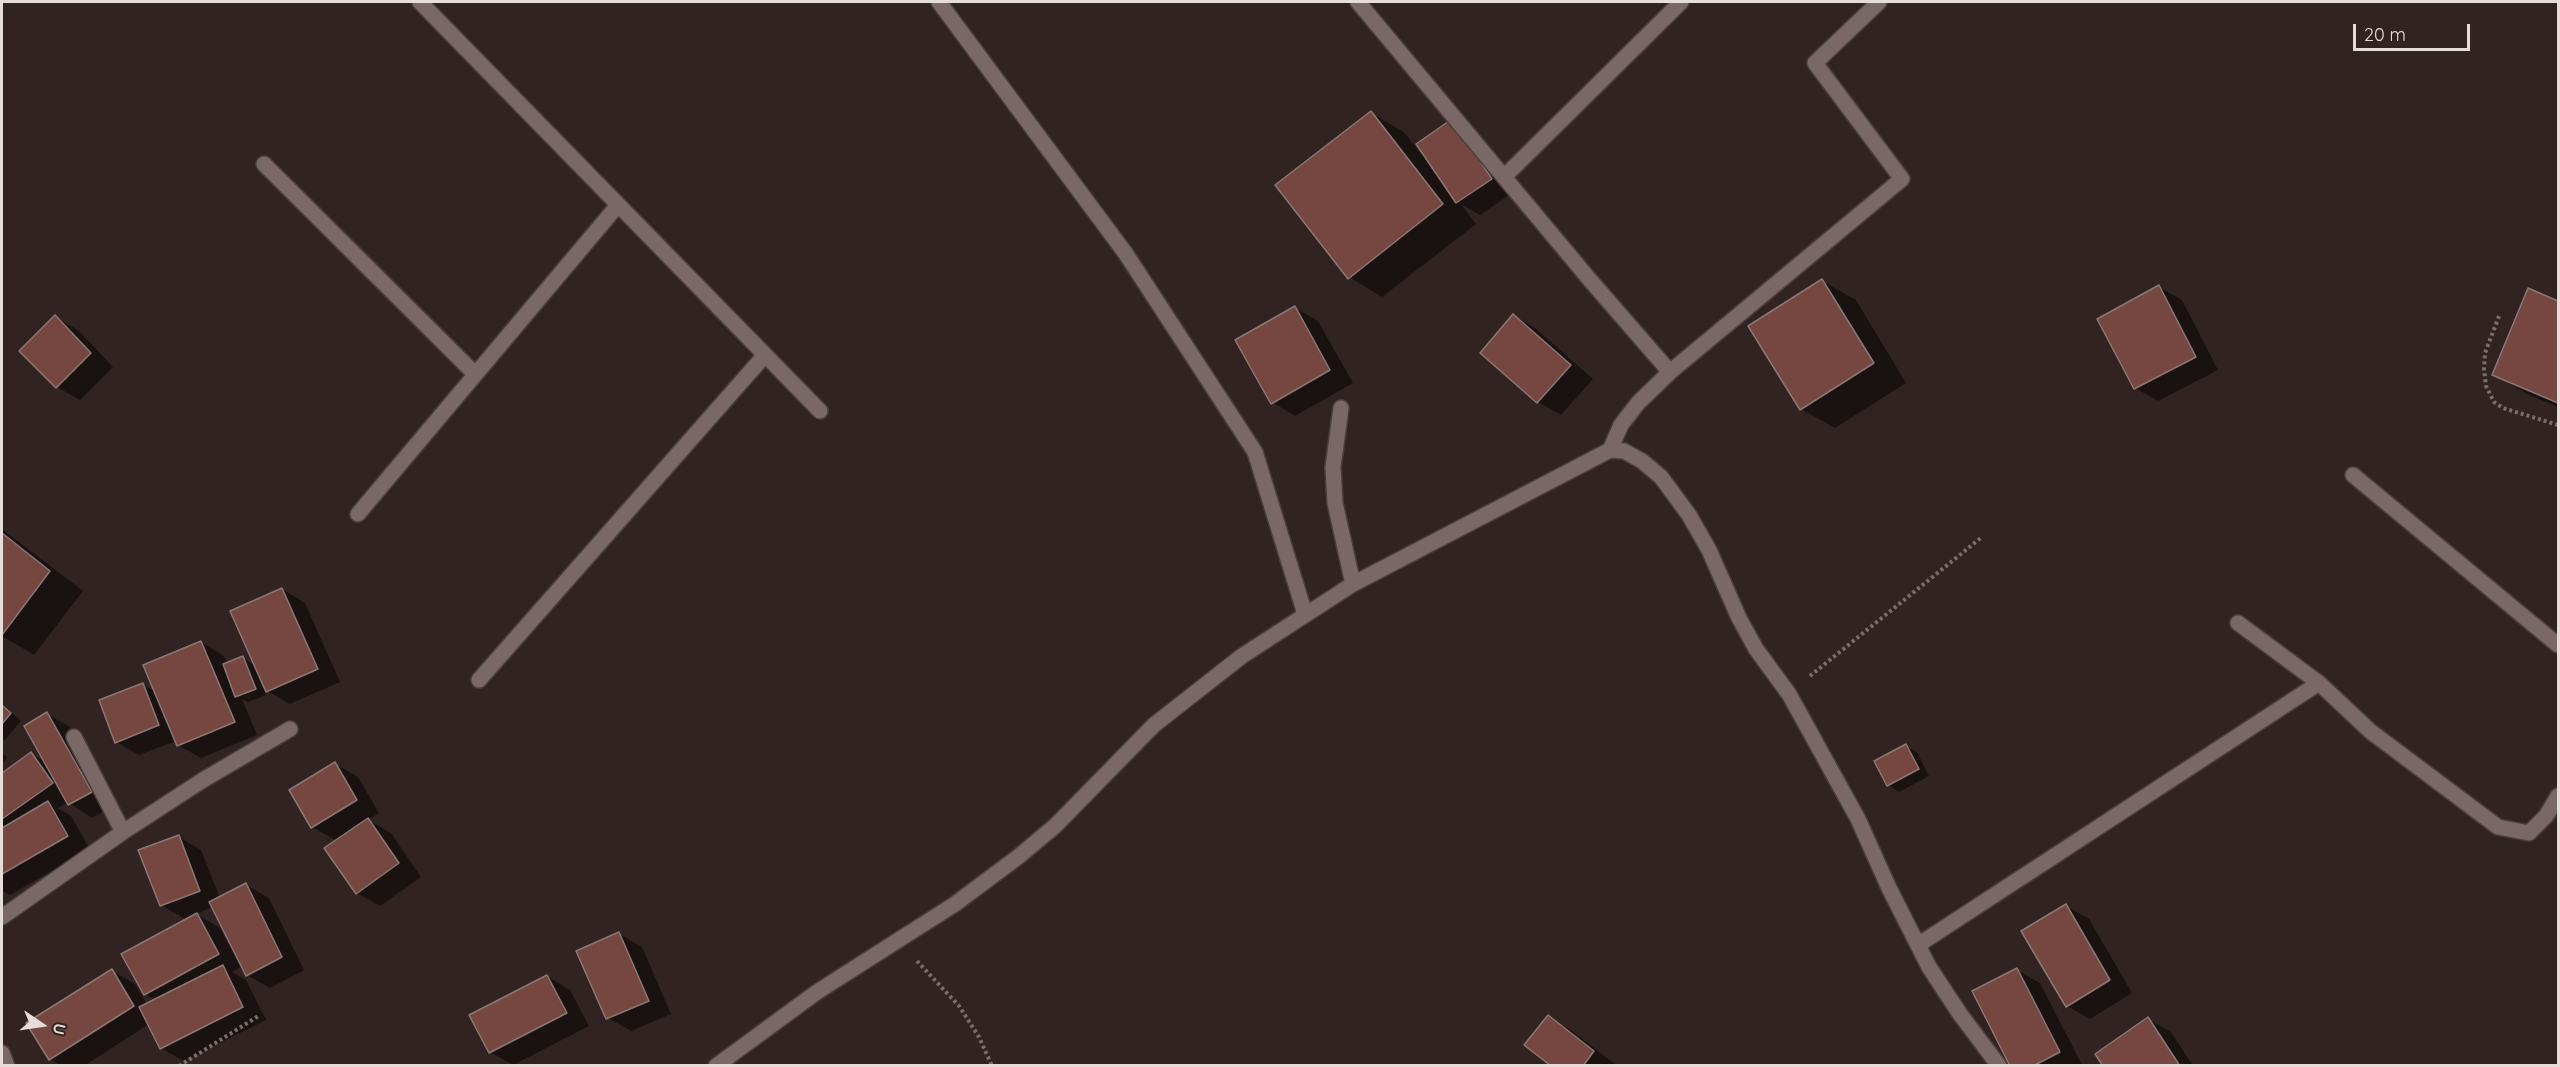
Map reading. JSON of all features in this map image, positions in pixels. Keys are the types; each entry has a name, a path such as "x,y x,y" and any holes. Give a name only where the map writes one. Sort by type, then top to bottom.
{"street":[{"path":"420,2 820,411"},
{"path":"939,2 1126,254 1255,452 1305,614"},
{"path":"1358,2 1670,372"},
{"path":"1504,177 1681,2"},
{"path":"1610,450 1615,437 1638,403 1670,372 1902,179 1815,63 1879,2"},
{"path":"264,164 475,374"},
{"path":"358,514 618,204"},
{"path":"479,680 765,355"},
{"path":"1341,408 1333,467 1335,502 1353,584"},
{"path":"716,1065 817,992 955,904 1018,857 1055,826 1154,725 1242,656 1353,584 1610,450 1624,451 1642,461 1661,477 1709,550 1739,618 1756,649 1789,694 1857,819 1929,967 1960,1014 1999,1065"},
{"path":"2353,475 2559,645"},
{"path":"2238,623 2319,683 2370,731 2498,827 2529,833 2546,816 2559,796"},
{"path":"1918,945 2319,683"},
{"path":"2,917 123,831 203,780 290,729"},
{"path":"74,737 123,831"},
{"path":"2,1053 7,1065"}],"path":[{"path":"2499,316 2485,353 2486,386 2494,402 2503,408 2559,425"},
{"path":"1789,694 1982,537"},
{"path":"893,942 938,981 959,1006 979,1037 992,1065"},
{"path":"179,1065 260,1015"}],"building":[{"path":"1371,111 1443,204 1348,279 1275,185"},
{"path":"1452,119 1492,179 1456,203 1416,144"},
{"path":"1822,279 1874,363 1800,410 1748,326"},
{"path":"2159,285 2196,357 2134,389 2097,319"},
{"path":"2528,288 2558,301 2558,403 2492,375"},
{"path":"1295,306 1330,370 1271,404 1235,340"},
{"path":"1513,314 1571,365 1537,403 1480,353"},
{"path":"55,315 91,353 56,388 19,351"},
{"path":"2,533 50,571 2,635"},
{"path":"282,588 318,669 266,692 230,611"},
{"path":"201,641 235,722 177,746 143,665"},
{"path":"243,656 256,689 235,697 223,664"},
{"path":"143,683 159,725 115,743 99,700"},
{"path":"2,705 11,713 2,724"},
{"path":"47,712 92,792 68,805 24,726"},
{"path":"1906,744 1919,769 1887,786 1874,761"},
{"path":"31,752 53,783 2,819 2,773"},
{"path":"335,762 357,800 311,828 289,790"},
{"path":"48,801 68,836 2,874 2,828"},
{"path":"368,818 399,863 356,894 324,848"},
{"path":"179,835 200,891 160,906 138,850"},
{"path":"246,883 282,957 246,976 209,902"},
{"path":"2066,904 2110,980 2066,1007 2021,931"},
{"path":"197,913 219,954 144,995 121,954"},
{"path":"619,932 649,1001 606,1019 576,951"},
{"path":"223,965 243,1007 160,1049 139,1007"},
{"path":"2017,968 2060,1052 2033,1066 2010,1066 1972,991"},
{"path":"112,969 134,1006 49,1060 26,1023"},
{"path":"547,975 567,1013 489,1053 469,1015"},
{"path":"1548,1015 1594,1051 1583,1066 1551,1066 1524,1045"},
{"path":"2148,1017 2180,1066 2103,1066 2095,1054"}]}
